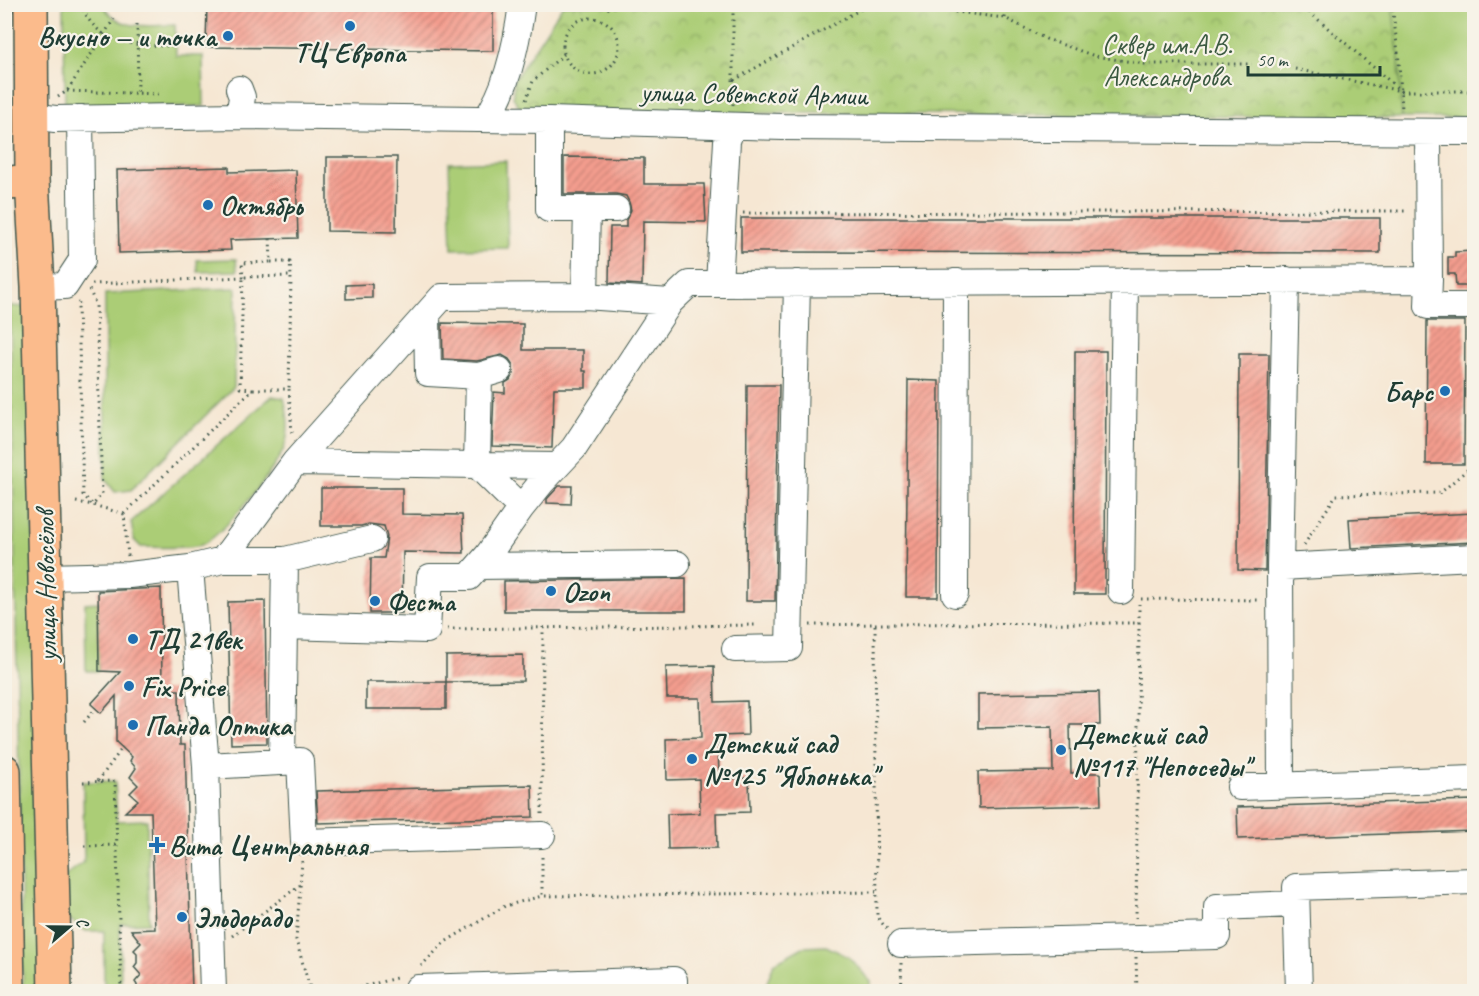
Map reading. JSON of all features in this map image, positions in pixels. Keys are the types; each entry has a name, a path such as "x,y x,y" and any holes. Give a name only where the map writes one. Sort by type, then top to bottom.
{"main road":[{"name":"улица Новосёлов","path":"31,4 43,108 19,182 38,287 55,992"},
{"path":"4,771 8,992"}],"street":[{"path":"486,119 495,106 518,39 522,4"},
{"path":"239,89 242,97 239,116"},
{"name":"улица Советской Армии","path":"43,108 55,119 239,116 549,120 732,126 1474,132"},
{"path":"38,287 65,286 82,260 80,118"},
{"path":"549,120 549,209 616,209"},
{"path":"719,284 727,141 732,126"},
{"path":"1428,132 1428,306 1474,306"},
{"path":"585,296 586,209"},
{"path":"1281,786 1280,601 1285,566 1286,280"},
{"path":"284,626 427,630 430,577 469,577 479,566 521,508 574,448 670,302 689,284 1429,280"},
{"path":"1121,591 1125,281"},
{"path":"955,594 956,282"},
{"path":"735,649 789,648 797,283"},
{"path":"223,560 295,462 442,297 585,296 670,302"},
{"path":"427,315 428,373 489,373 477,465"},
{"path":"295,462 557,466"},
{"path":"477,465 521,508"},
{"path":"45,577 129,575 190,568 223,560 285,560 372,538"},
{"path":"1285,566 1474,557"},
{"path":"282,762 285,560"},
{"path":"479,566 678,564"},
{"path":"190,568 206,766 213,992"},
{"path":"206,766 300,761 304,842 542,835"},
{"path":"1240,787 1474,779"},
{"path":"1299,992 1296,887 1474,880"},
{"path":"901,944 1217,936 1217,907 1296,904"},
{"path":"412,981 418,988 674,980 674,992"}],"path":[{"path":"81,4 85,14 98,30 115,41 137,45 176,46"},
{"path":"597,4 604,9 629,4"},
{"path":"732,126 733,4"},
{"path":"734,80 870,4"},
{"path":"926,4 948,11 1005,18 1046,39 1095,56 1144,64 1252,64"},
{"path":"1300,4 1401,91"},
{"path":"1392,4 1399,61 1402,118"},
{"path":"1005,18 1007,8"},
{"path":"588,18 599,19 610,25 617,34 620,46 618,57 612,66 592,75 581,73 566,59 564,39 576,22 588,18"},
{"path":"43,108 67,91 114,19"},
{"path":"137,24 138,93"},
{"path":"1295,69 1401,91 1474,91"},
{"path":"722,213 1429,211"},
{"path":"270,238 271,262"},
{"path":"289,389 240,388 242,263 290,262 289,389 295,462"},
{"path":"93,505 102,494 102,482 96,305 87,284 291,276"},
{"path":"78,305 83,495 93,505"},
{"path":"124,514 253,389"},
{"path":"1285,566 1336,495 1440,493 1474,464"},
{"path":"76,502 124,514"},
{"path":"124,514 129,575"},
{"path":"1137,992 1135,938 1139,599 1280,601"},
{"path":"427,630 543,627 1139,623"},
{"path":"875,624 877,917 901,944 902,992"},
{"path":"542,896 543,627"},
{"path":"84,722 96,708"},
{"path":"98,782 123,747"},
{"path":"82,782 115,781 121,989 87,992"},
{"path":"304,838 296,940 311,992"},
{"path":"84,846 117,845"},
{"path":"211,951 300,885"},
{"path":"342,992 412,981 445,942 505,906 542,896 876,892"}],"green space":[{"name":"Сквер им.А.В. Александрова","path":"1392,4 1399,61 1402,118 522,111 513,97 514,80 563,5"},
{"path":"64,5 103,5 117,20 134,25 175,25 176,56 203,56 204,106 65,107"},
{"path":"1392,5 1474,5 1474,118 1402,118 1399,61"},
{"path":"506,161 508,248 452,249 449,163"},
{"path":"236,259 237,271 198,272 197,260"},
{"path":"236,288 234,387 131,490 115,492 105,479 105,294"},
{"path":"10,306 28,307 45,991 23,991"},
{"path":"272,396 284,398 288,423 286,442 271,471 234,516 222,529 201,545 141,547 134,540 131,522"},
{"path":"98,602 99,671 86,671 85,603"},
{"path":"115,781 117,821 147,820 149,923 120,924 121,989 114,989 120,991 95,991 104,989 104,931 86,931 62,914 61,879 84,862 83,782"},
{"path":"826,946 849,957 871,982 871,991 764,991 774,963 803,947"}],"building":[{"name":"ТЦ Европа","path":"207,4 493,4 493,51 206,47"},
{"path":"327,157 397,157 396,232 327,231"},
{"path":"564,157 644,158 644,184 704,184 706,222 643,221 642,285 609,283 610,227 626,227 626,220 631,210 629,202 626,196 616,194 564,194"},
{"name":"Октябрь","path":"229,167 229,172 296,170 298,238 230,240 231,250 119,253 117,170"},
{"path":"741,218 1380,218 1380,253 741,252"},
{"path":"1474,251 1474,286 1456,286 1455,274 1448,274 1448,257 1455,257 1455,252"},
{"path":"372,284 372,298 346,299 346,285"},
{"name":"Барс","path":"1427,321 1465,321 1464,464 1426,464"},
{"path":"442,323 523,324 523,350 583,350 586,388 554,388 552,448 492,446 494,392 505,393 505,383 513,374 513,365 502,355 477,361 443,359"},
{"path":"1075,351 1106,351 1105,594 1074,594"},
{"path":"1239,354 1269,354 1265,571 1238,570"},
{"path":"908,380 939,381 938,597 906,597"},
{"path":"747,385 779,385 775,601 746,601"},
{"path":"559,486 572,486 571,504 547,503 547,499"},
{"path":"321,488 402,488 402,514 462,515 464,553 403,552 402,613 370,613 371,558 384,558 387,536 384,526 369,524 321,526"},
{"path":"1474,513 1474,542 1351,548 1349,519"},
{"path":"686,578 686,611 504,611 504,581"},
{"path":"161,588 162,690 179,690 180,745 185,745 192,991 189,992 137,992 135,982 141,975 134,967 137,963 137,953 134,950 141,943 131,930 155,929 151,812 125,812 138,800 130,793 138,785 130,777 136,768 130,761 132,757 116,742 116,696 101,713 91,704 120,672 99,671 98,591"},
{"path":"265,601 267,743 231,744 228,602"},
{"path":"523,655 523,681 446,682 446,656"},
{"name":"Детский сад №125 \"Яблонька\"","path":"714,666 715,702 747,701 748,735 718,736 719,779 749,778 750,812 716,813 717,848 668,849 667,814 700,813 699,779 667,780 666,739 701,738 700,698 667,698 666,667"},
{"path":"366,682 446,682 446,709 366,709"},
{"name":"Детский сад №117 \"Непоседы\"","path":"1099,692 1100,725 1070,725 1071,773 1100,773 1101,805 979,808 978,772 1053,771 1052,727 978,728 978,694"},
{"path":"532,785 533,817 318,823 316,791"},
{"path":"1474,800 1474,831 1238,839 1237,807"}],"place":[{"name":"ТЦ Европа","path":"350,26"},
{"name":"Вкусно — и точка","path":"228,36"},
{"name":"Октябрь","path":"208,205"},
{"name":"Барс","path":"1445,391"},
{"name":"Ozon","path":"551,591"},
{"name":"Феста","path":"375,601"},
{"name":"ТД 21век","path":"133,639"},
{"name":"Fix Price","path":"129,686"},
{"name":"Панда Оптика","path":"133,725"},
{"name":"Детский сад №117 \"Непоседы\"","path":"1061,750"},
{"name":"Детский сад №125 \"Яблонька\"","path":"692,759"},
{"name":"Вита Центральная","path":"157,845"},
{"name":"Эльдорадо","path":"182,917"}]}
